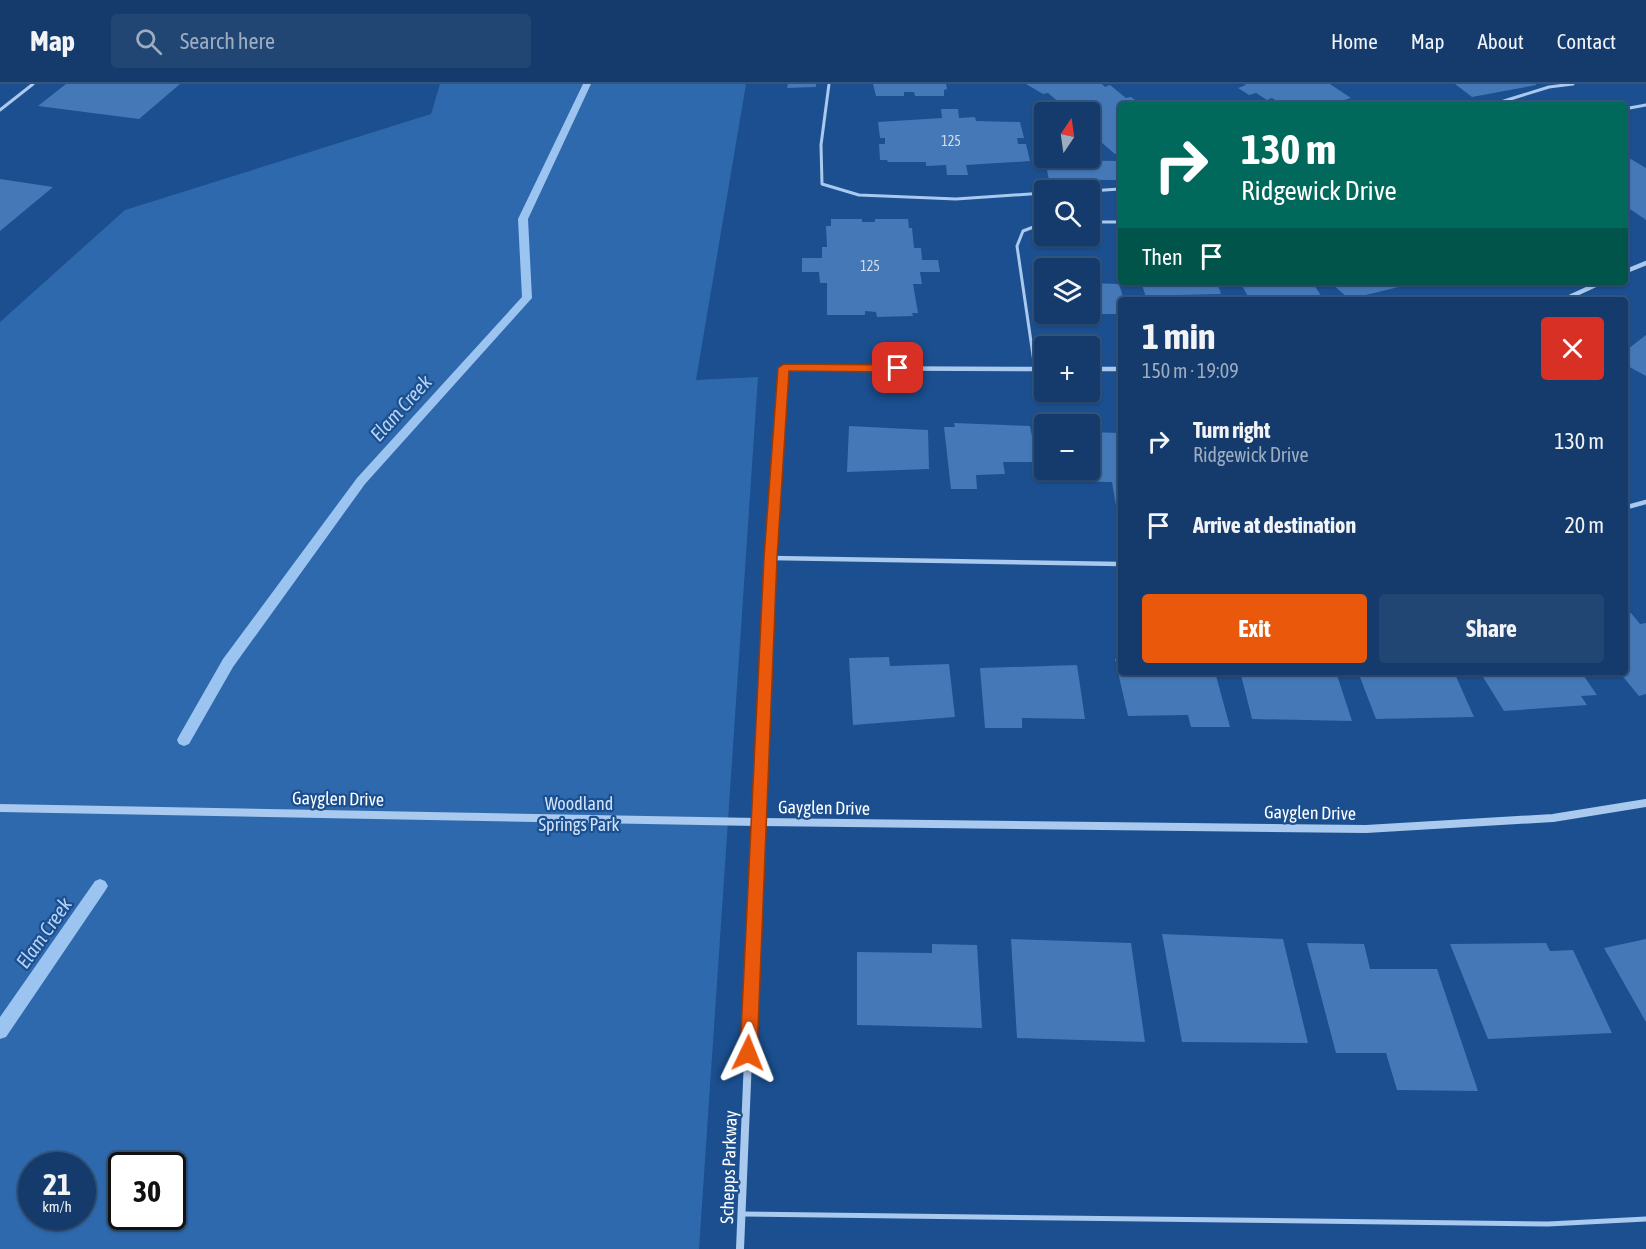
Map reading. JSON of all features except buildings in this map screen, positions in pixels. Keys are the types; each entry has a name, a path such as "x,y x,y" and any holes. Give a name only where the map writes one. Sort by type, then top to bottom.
{"street":[{"path":"1628,270 1646,262"},
{"path":"1570,297 1596,285"},
{"name":"Schepps Parkway","path":"740,1249 757,822 784,368 1034,369"},
{"path":"1100,369 1118,369"},
{"name":"Gayglen Drive","path":"0,808 757,822 1366,829 1553,818 1646,802"}],"lane":[{"path":"0,110 33,84"},
{"path":"829,84 821,145 822,184 859,195 956,199 1034,195"},
{"path":"1501,102 1550,87 1573,84"},
{"path":"1628,109 1646,105"},
{"path":"1100,190 1118,189"},
{"path":"1100,222 1118,222"},
{"path":"1034,227 1023,231 1017,246 1034,362"},
{"path":"1628,507 1646,502"},
{"path":"771,558 1118,564"},
{"path":"742,1214 1548,1224 1646,1219"}],"green space":[{"name":"Woodland Springs Park","path":"440,84 746,84 696,380 758,377 699,1249 0,1249 0,322 125,210 431,114"}],"waterway":[{"name":"Elam Creek","path":"184,740 228,663 361,481 527,298 523,219 587,84"},
{"name":"Elam Creek","path":"0,1031 100,886"}],"route":[{"path":"748,1053 757,822 784,368 898,368"}]}
